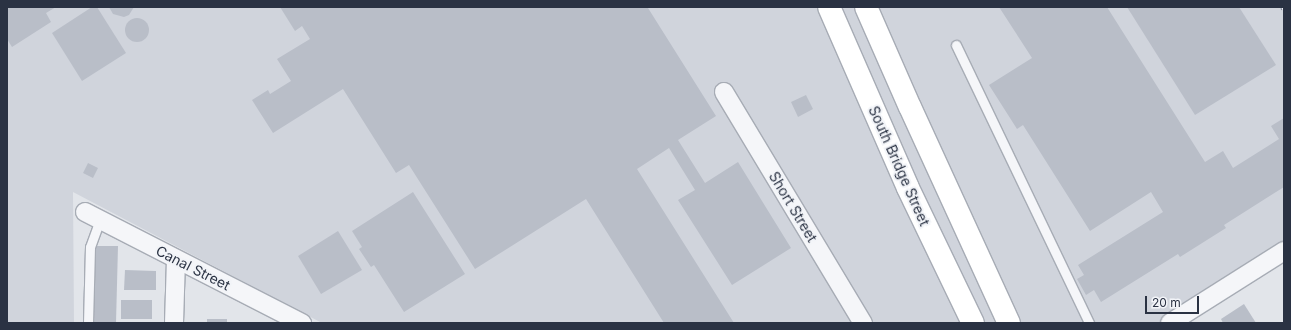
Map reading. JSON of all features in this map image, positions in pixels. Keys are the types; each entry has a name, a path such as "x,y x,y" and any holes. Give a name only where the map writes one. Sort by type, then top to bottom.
{"main road":[{"name":"South Bridge Street","path":"829,7 908,188 973,323"},
{"path":"866,7 1009,323"}],"street":[{"name":"Short Street","path":"724,92 863,323"},
{"name":"Canal Street","path":"93,216 176,260 302,323"},
{"path":"1178,321 1284,250"},
{"path":"174,323 176,260"}],"lane":[{"path":"956,45 1089,323"},
{"path":"88,323 90,246 93,216"}],"shaded area":[{"path":"7,7 1284,7 1284,258 1183,323 322,323 73,192 74,323 7,323"}],"building":[{"path":"7,7 56,7 46,13 51,22 12,47 7,39"},
{"path":"92,7 97,7 126,53 82,81 52,33"},
{"path":"109,7 134,7 129,15 124,17 113,14"},
{"path":"280,7 650,7 648,8 716,116 678,140 705,183 738,162 791,248 732,285 678,200 695,190 669,148 637,169 734,323 664,323 586,199 475,269 409,165 396,173 343,89 273,133 252,100 268,90 270,94 291,81 277,59 310,39 302,26 295,31"},
{"path":"999,7 1107,7 1205,162 1223,151 1233,168 1279,139 1271,126 1284,118 1284,187 1224,225 1226,228 1180,257 1178,254 1101,302 1094,290 1086,295 1077,279 1084,275 1078,265 1163,212 1151,192 1090,231 1023,125 1017,129 989,85 1032,58"},
{"path":"1127,7 1239,7 1276,65 1195,115"},
{"path":"137,18 146,21 149,30 146,39 137,42 128,39 125,30 128,21"},
{"path":"806,95 813,109 798,117 791,102"},
{"path":"88,163 98,168 93,178 83,173"},
{"path":"413,192 465,274 404,312 374,265 371,267 359,249 362,247 352,231"},
{"path":"338,231 362,270 321,294 298,256"},
{"path":"95,246 118,246 116,323 94,323"},
{"path":"125,270 156,271 156,290 124,290"},
{"path":"121,300 152,300 152,319 121,319"},
{"path":"1244,304 1256,323 1223,323 1221,319"},
{"path":"207,319 227,319 227,323 207,323"}]}
